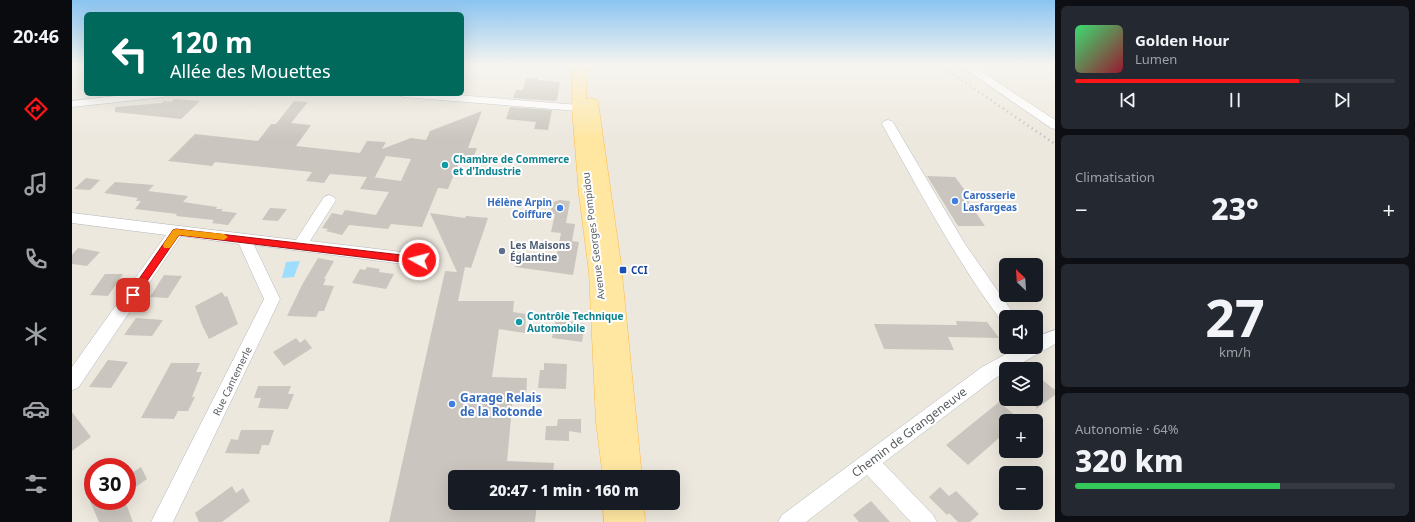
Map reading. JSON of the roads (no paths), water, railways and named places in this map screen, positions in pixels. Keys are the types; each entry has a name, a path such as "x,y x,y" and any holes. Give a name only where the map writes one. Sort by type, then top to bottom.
{"main road":[{"name":"Avenue Georges Pompidou","path":"582,90 611,264 628,470"},
{"name":"Avenue Georges Pompidou","path":"585,90 585,109 601,295 604,374 608,422 615,470"},
{"path":"616,510 617,522"},
{"path":"631,510 632,522"}],"street":[{"path":"1003,90 1055,125"},
{"path":"72,104 146,96"},
{"path":"427,96 585,109"},
{"path":"888,124 949,231 1002,310"},
{"path":"299,246 329,200"},
{"path":"72,218 176,232 419,260"},
{"path":"72,382 176,232"},
{"name":"Rue Cantemerle","path":"162,522 272,299 244,239"},
{"name":"Chemin de Grangeneuve","path":"1043,342 1055,337"},
{"name":"Chemin de Grangeneuve","path":"789,522 988,373 1022,354"},
{"path":"868,462 926,522"}],"water":[{"path":"300,261 294,277 282,278 286,262"}],"railway":[{"path":"977,90 1055,144"}],"place":[{"name":"Chambre de Commerce et d'Industrie","path":"445,165"},
{"name":"Carosserie Lasfargeas","path":"955,201"},
{"name":"Hélène Arpin Coiffure","path":"560,208"},
{"name":"Les Maisons Églantine","path":"502,251"},
{"name":"CCI","path":"623,270"},
{"name":"Contrôle Technique Automobile","path":"519,322"},
{"name":"Garage Relais de la Rotonde","path":"452,404"}]}
